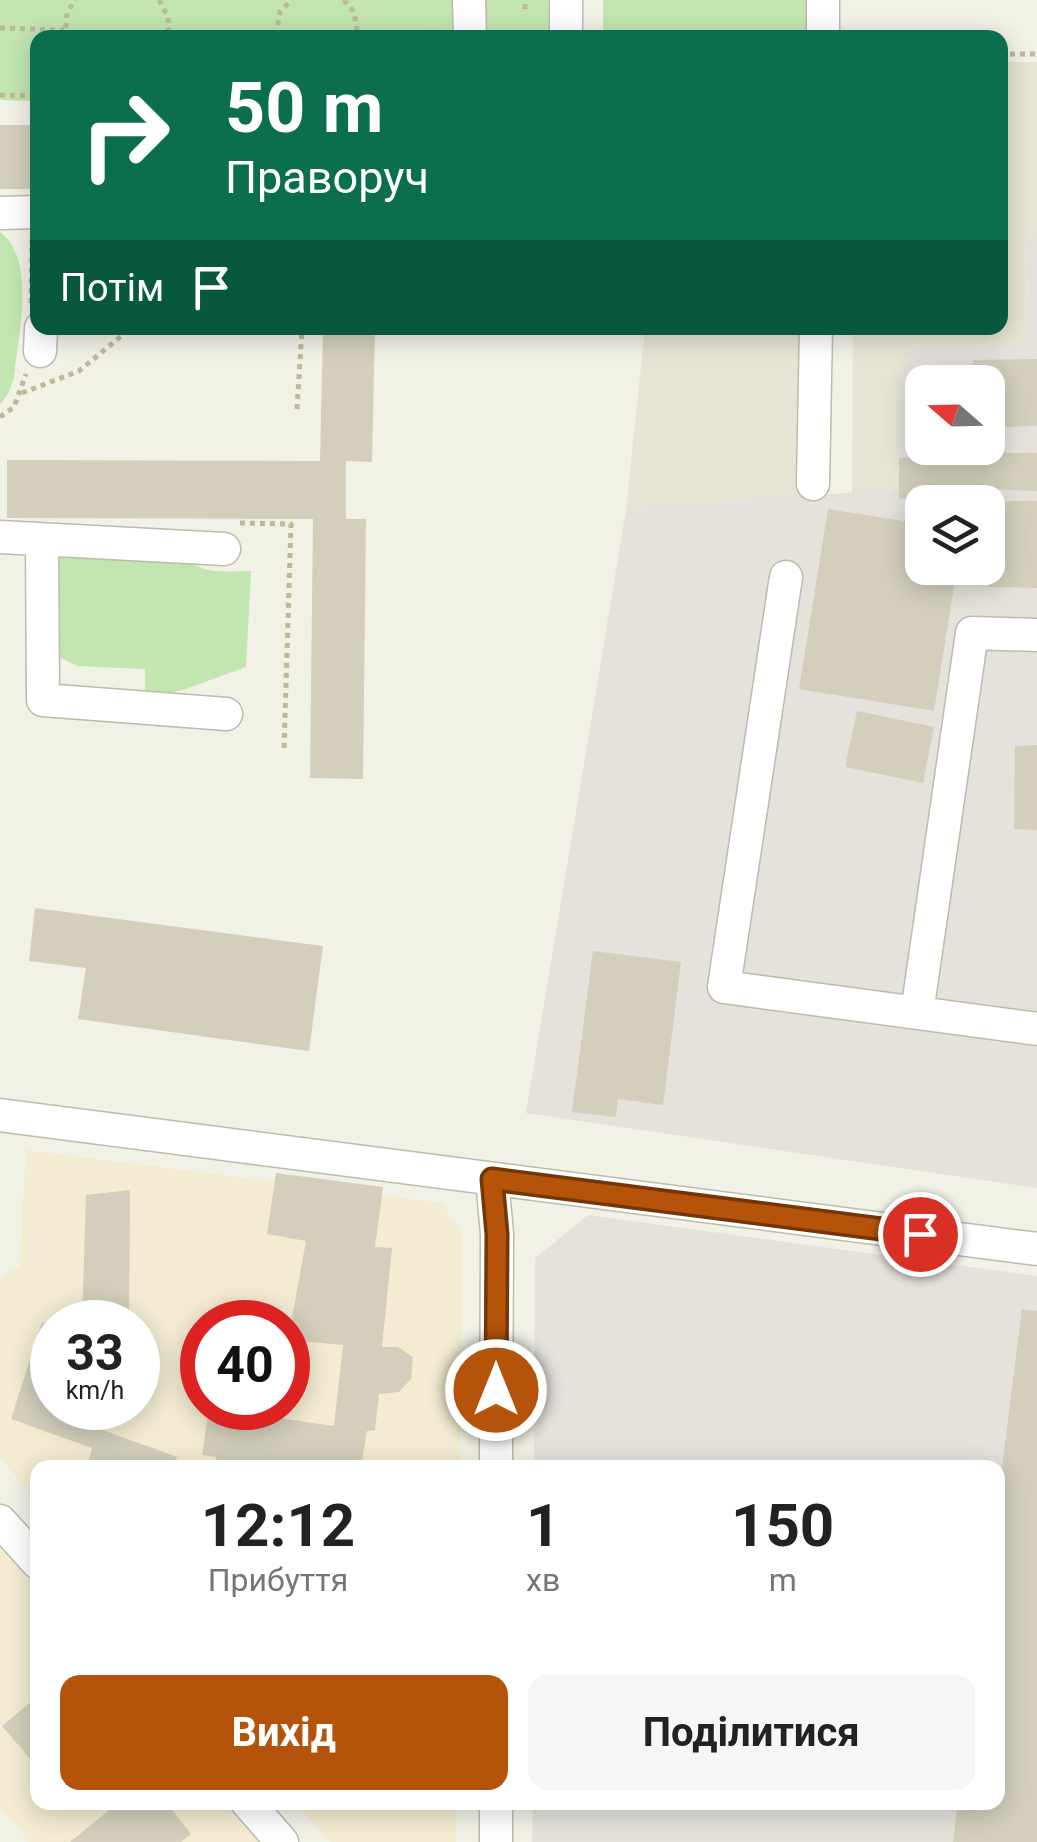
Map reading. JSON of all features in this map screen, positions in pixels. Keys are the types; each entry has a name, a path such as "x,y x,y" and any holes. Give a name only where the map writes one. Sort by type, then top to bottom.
{"street":[{"path":"566,0 566,30"},
{"path":"822,30 823,0"},
{"path":"0,213 30,212"},
{"path":"813,484 816,335"},
{"path":"0,537 224,548"},
{"path":"42,542 42,700 226,714"},
{"path":"786,576 724,987 1037,1029"},
{"path":"916,1013 972,633 1037,635"},
{"path":"0,1115 1037,1249"},
{"path":"492,1179 497,1234 496,1460"},
{"path":"0,1520 30,1555"},
{"path":"254,1810 282,1842"},
{"path":"496,1810 496,1842"}],"path":[{"path":"65,30 67,13 74,0"},
{"path":"159,0 168,17 169,30"},
{"path":"277,30 280,12 290,0"},
{"path":"524,9 525,0"},
{"path":"347,1 358,30"},
{"path":"409,30 469,23"},
{"path":"0,28 30,31"},
{"path":"1008,54 1037,54"},
{"path":"0,95 30,96"},
{"path":"19,395 78,372 123,335"},
{"path":"297,409 302,335"},
{"path":"0,417 14,406 35,341"}],"shaded area":[{"path":"1008,62 1037,62 1037,237 1027,238 1030,343 907,349 897,489 852,493 853,335 1008,335"},
{"path":"1027,237 1037,237 1037,1188 526,1113 626,510 897,489 906,348 1030,343"},
{"path":"644,335 809,335 807,496 626,510"},
{"path":"26,1150 443,1203 462,1236 460,1460 30,1460 30,1494 0,1458 0,1278 19,1267"},
{"path":"588,1215 1037,1276 1037,1842 532,1842 533,1810 1005,1810 1005,1460 534,1460 535,1258"},
{"path":"0,1529 30,1565 30,1810 239,1810 267,1842 29,1842 0,1808"},
{"path":"302,1810 456,1810 456,1842 330,1842"}],"green space":[{"path":"0,0 560,0 559,30 30,30 30,101 0,100"},
{"path":"603,0 816,0 815,30 603,30"},
{"path":"0,232 18,260 22,299 14,377 0,405"},
{"path":"61,556 190,561 210,570 251,571 246,667 183,690 145,693 145,669 77,666 53,654 55,563"}],"building":[{"path":"0,125 30,125 30,189 0,189"},
{"path":"323,335 375,335 372,462 346,461 346,519 366,519 363,779 310,778 313,519 7,518 7,460 320,461"},
{"path":"1037,359 1037,426 1005,427 1005,365 973,365 973,360"},
{"path":"1005,453 1037,453 1037,491 1005,490 1005,485 905,485 905,498 899,499 899,458 905,458 905,465 1005,465"},
{"path":"1005,501 1037,501 1037,588 988,587 1005,585"},
{"path":"828,509 905,521 905,585 954,585 934,711 799,689"},
{"path":"857,711 934,727 923,783 845,767"},
{"path":"1037,745 1037,830 1014,829 1015,746"},
{"path":"35,908 323,946 309,1051 78,1019 86,968 29,961"},
{"path":"593,951 681,962 663,1105 618,1099 616,1117 572,1112"},
{"path":"276,1173 383,1187 375,1247 392,1248 382,1347 398,1347 413,1357 411,1379 399,1392 379,1394 375,1430 367,1431 362,1460 216,1460 202,1455 206,1430 310,1430 310,1423 334,1426 343,1345 310,1342 310,1300 295,1300 306,1241 267,1234"},
{"path":"130,1190 129,1300 83,1300 86,1195"},
{"path":"1022,1309 1037,1311 1037,1842 953,1842 957,1810 1005,1810 1003,1460"},
{"path":"30,1360 30,1426 11,1419"},
{"path":"42,1430 103,1430 177,1457 89,1460 92,1448"},
{"path":"30,1703 30,1759 2,1726"},
{"path":"109,1810 172,1810 191,1834 181,1842 70,1842"}],"route":[{"path":"496,1390 497,1234 492,1179 920,1234"}]}
